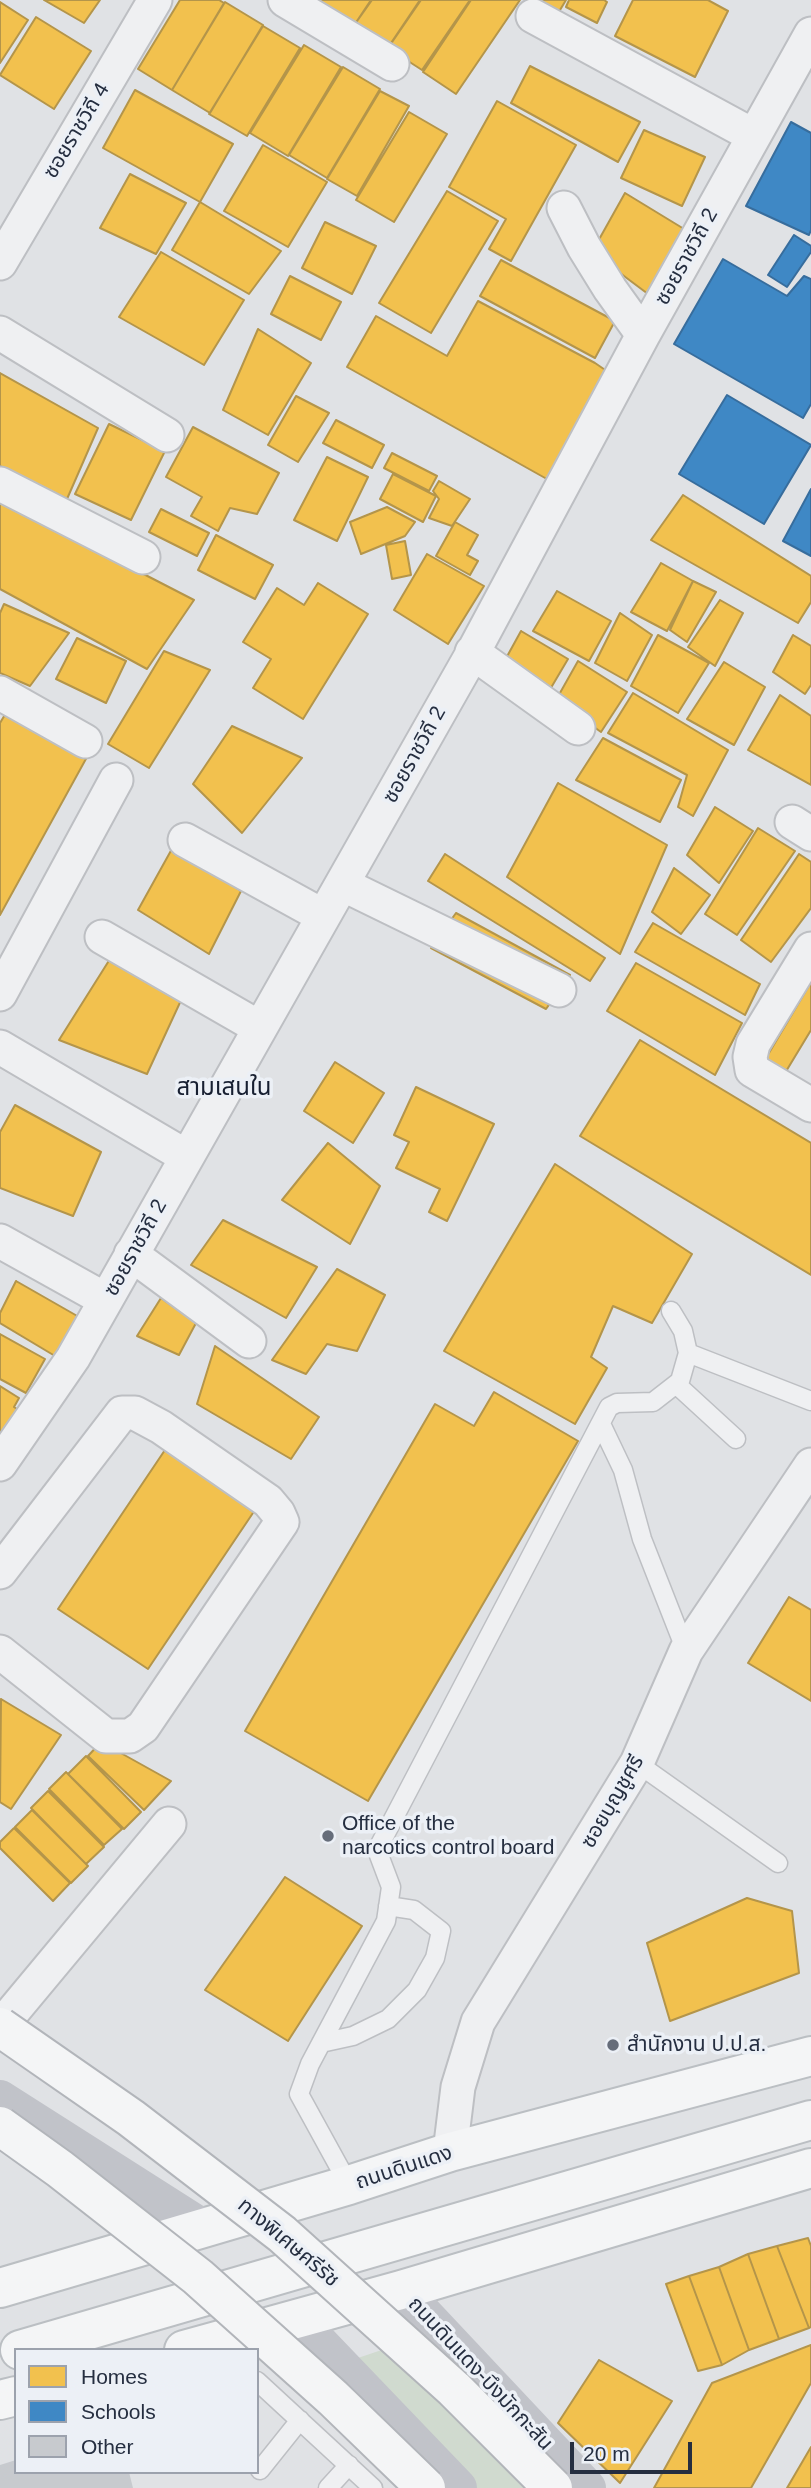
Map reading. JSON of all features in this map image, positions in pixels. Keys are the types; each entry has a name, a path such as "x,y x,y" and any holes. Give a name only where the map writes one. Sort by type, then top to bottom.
{"main road":[{"name":"ทางพิเศษศรีรัช","path":"0,2027 131,2118 282,2234 454,2389 553,2488"},
{"name":"ถนนดินแดง","path":"0,2288 349,2185 450,2152 811,2056"},
{"path":"25,2348 811,2120"},
{"path":"0,2126 60,2169 198,2277 333,2398 426,2488"},
{"path":"208,2347 811,2168"}],"street":[{"name":"ซอยราชวิถี 4","path":"1,256 155,0"},
{"path":"285,0 392,64"},
{"path":"533,16 754,136"},
{"name":"ซอยราชวิถี 2","path":"0,1464 73,1358 342,884 811,34"},
{"path":"564,208 610,289 643,335"},
{"path":"0,333 167,435"},
{"path":"0,484 143,557"},
{"path":"472,652 578,728"},
{"path":"0,693 85,741"},
{"path":"0,993 116,780"},
{"path":"185,840 323,916"},
{"path":"342,884 559,990"},
{"path":"102,937 260,1028"},
{"path":"811,949 753,1044 750,1057 752,1070 811,1105"},
{"path":"0,1047 187,1157"},
{"path":"0,1241 106,1300"},
{"path":"131,1254 249,1341"},
{"path":"0,1572 122,1413 135,1413 161,1427 268,1502 282,1522 143,1727 130,1736 106,1737 0,1652"},
{"name":"ซอยบุญชูศรี","path":"450,2152 458,2087 478,2021 637,1763 686,1651 811,1465"},
{"path":"0,2027 169,1825"},
{"path":"0,2099 201,2227"},
{"name":"ถนนดินแดง-บึงมักกะสัน","path":"401,2290 587,2488"},
{"path":"296,2319 458,2488"}],"lane":[{"path":"349,2185 299,2094 321,2042 386,1921 391,1887 377,1850 609,1407 617,1403 653,1402 680,1381 688,1353 684,1331 671,1311"},
{"path":"688,1353 811,1401"},
{"path":"676,1384 736,1439"},
{"path":"601,1424 623,1470 642,1539 686,1651"},
{"path":"637,1763 778,1863"},
{"path":"321,2042 353,2036 388,2020 417,1990 435,1958 441,1931 414,1910 388,1906"},
{"path":"259,2383 373,2488"},
{"path":"260,2470 300,2420"},
{"path":"328,2488 349,2465"}],"shaded area":[{"path":"423,2336 571,2488 472,2488 349,2361"}],"building: Homes":[{"path":"44,0 100,0 84,23"},
{"path":"180,0 219,0 224,3 172,90 138,69"},
{"path":"322,0 371,0 353,27 319,4"},
{"path":"372,0 420,0 389,46 355,24"},
{"path":"421,0 470,0 422,70 388,48"},
{"path":"471,0 520,0 456,94 423,72"},
{"path":"532,0 566,0 557,15"},
{"path":"569,0 607,2 597,23 566,7"},
{"path":"633,0 708,0 728,11 695,77 615,36"},
{"path":"0,2 28,20 0,63"},
{"path":"225,2 263,25 210,113 172,90"},
{"path":"36,17 91,51 54,109 0,75"},
{"path":"263,26 300,48 247,136 209,114"},
{"path":"304,45 341,67 288,156 250,133"},
{"path":"530,66 640,122 618,162 511,103"},
{"path":"343,67 380,89 327,178 289,155"},
{"path":"135,90 233,144 200,202 103,148"},
{"path":"380,91 409,106 357,196 327,179"},
{"path":"497,101 576,145 511,261 489,249 506,219 449,187"},
{"path":"409,112 447,134 394,222 356,200"},
{"path":"644,130 705,157 682,206 621,178"},
{"path":"263,145 327,182 288,247 224,211"},
{"path":"130,174 186,203 156,254 100,228"},
{"path":"447,191 498,221 431,333 379,303"},
{"path":"625,193 689,232 652,297 592,252"},
{"path":"200,202 281,251 249,294 172,250"},
{"path":"325,222 376,246 352,294 302,268"},
{"path":"161,252 244,300 204,365 119,317"},
{"path":"501,260 615,321 595,358 480,296"},
{"path":"290,276 341,302 321,340 271,314"},
{"path":"478,301 595,363 614,376 554,483 347,367 376,316 447,356"},
{"path":"258,329 311,363 268,435 223,410"},
{"path":"0,373 98,428 67,499 0,466"},
{"path":"296,396 329,413 298,462 268,445"},
{"path":"336,420 384,445 372,468 323,443"},
{"path":"109,424 165,451 131,520 75,494"},
{"path":"193,427 279,473 257,514 230,508 218,531 191,516 202,497 166,477"},
{"path":"392,453 437,476 429,491 384,468"},
{"path":"327,457 368,477 337,541 294,520"},
{"path":"393,474 436,496 423,522 380,499"},
{"path":"439,481 470,499 452,526 429,518 439,499 433,491"},
{"path":"683,495 811,576 811,602 798,623 651,540"},
{"path":"0,500 194,600 147,669 0,589"},
{"path":"387,507 415,522 405,536 361,554 350,522"},
{"path":"161,509 209,533 197,556 149,532"},
{"path":"455,522 478,535 467,555 478,561 470,575 436,556"},
{"path":"216,535 273,565 255,599 198,570"},
{"path":"405,541 411,575 392,579 386,545"},
{"path":"427,554 484,586 448,644 394,610"},
{"path":"661,563 693,581 667,631 631,612"},
{"path":"693,581 716,592 687,642 670,630"},
{"path":"318,583 368,614 303,719 253,688 271,659 243,642 277,588 304,605"},
{"path":"557,591 611,621 589,661 533,631"},
{"path":"720,600 743,613 715,666 688,647"},
{"path":"4,604 69,633 30,686 0,673 0,613"},
{"path":"620,613 652,635 627,681 595,663"},
{"path":"521,631 568,659 542,703 499,671"},
{"path":"658,635 709,663 678,713 631,686"},
{"path":"793,635 811,646 811,685 805,694 773,672"},
{"path":"77,638 126,661 106,703 56,679"},
{"path":"164,651 210,670 149,768 108,744"},
{"path":"578,661 627,692 601,732 556,700"},
{"path":"724,662 765,687 734,745 687,719"},
{"path":"633,693 728,750 693,816 678,807 687,775 608,733"},
{"path":"780,695 811,716 811,785 748,750"},
{"path":"6,713 87,757 0,915 0,723"},
{"path":"232,726 302,758 242,833 193,784"},
{"path":"603,738 681,780 660,822 576,780"},
{"path":"558,783 667,845 620,954 507,877"},
{"path":"715,807 753,831 719,883 687,855"},
{"path":"758,828 795,851 737,935 705,914"},
{"path":"173,847 241,891 209,954 138,910"},
{"path":"445,854 605,958 590,981 428,881"},
{"path":"799,854 811,862 811,908 771,962 741,940"},
{"path":"674,868 710,895 681,934 652,912"},
{"path":"456,913 570,975 546,1009 431,948"},
{"path":"653,923 760,984 745,1015 635,952"},
{"path":"110,959 183,996 147,1074 59,1040"},
{"path":"636,963 742,1023 715,1075 607,1011"},
{"path":"811,982 811,1030 782,1078 763,1063"},
{"path":"640,1040 811,1143 811,1275 580,1136"},
{"path":"335,1062 384,1093 353,1143 304,1111"},
{"path":"416,1087 494,1124 447,1221 429,1212 440,1189 396,1168 409,1142 394,1135"},
{"path":"15,1105 101,1152 73,1216 0,1188 0,1132"},
{"path":"328,1143 380,1186 350,1244 282,1200"},
{"path":"555,1164 692,1254 652,1323 613,1306 591,1357 607,1368 575,1424 444,1351"},
{"path":"223,1220 317,1267 286,1318 191,1265"},
{"path":"337,1269 385,1295 357,1351 327,1344 306,1374 272,1360"},
{"path":"16,1281 79,1317 55,1356 0,1323 0,1313"},
{"path":"161,1298 196,1323 179,1355 137,1336"},
{"path":"0,1334 45,1359 26,1393 0,1379"},
{"path":"215,1346 319,1417 291,1459 197,1404"},
{"path":"0,1386 19,1398 14,1407 24,1414 0,1444"},
{"path":"494,1392 578,1441 368,1801 245,1731 435,1404 474,1426"},
{"path":"169,1444 259,1504 148,1669 58,1609"},
{"path":"789,1597 811,1610 811,1701 748,1663"},
{"path":"1,1699 61,1735 11,1809 0,1802"},
{"path":"101,1742 171,1781 144,1810 88,1756"},
{"path":"86,1756 141,1812 124,1829 68,1774"},
{"path":"66,1772 122,1829 104,1845 49,1789"},
{"path":"48,1791 104,1847 86,1864 31,1808"},
{"path":"32,1810 88,1866 71,1883 15,1827"},
{"path":"14,1828 70,1883 53,1901 0,1848 0,1842"},
{"path":"285,1877 362,1926 288,2041 205,1990"},
{"path":"747,1898 792,1911 799,1973 670,2021 647,1943"},
{"path":"808,2238 811,2246 809,2328 777,2246"},
{"path":"777,2246 809,2328 779,2339 748,2254"},
{"path":"748,2254 779,2339 749,2350 719,2267"},
{"path":"719,2267 749,2350 722,2365 689,2276"},
{"path":"689,2276 722,2365 698,2371 666,2284"},
{"path":"811,2345 811,2383 751,2488 654,2488 712,2383"},
{"path":"599,2360 672,2401 620,2483 558,2423"},
{"path":"811,2447 811,2488 787,2488"}],"building: Schools":[{"path":"791,122 811,133 809,235 746,206"},
{"path":"794,235 811,246 811,252 787,287 768,275"},
{"path":"723,259 787,296 804,276 811,279 811,404 803,418 674,344"},
{"path":"727,395 811,445 764,524 679,474"},
{"path":"811,489 811,556 783,541"}],"building: Other":[{"path":"14,2461 14,2474 130,2474 133,2488 0,2488 0,2465"}],"place":[{"name":"Office of the narcotics control board","path":"328,1836"},
{"name":"สำนักงาน ป.ป.ส.","path":"613,2045"}],"district":[{"name":"สามเสนใน","path":"224,1088"}]}
